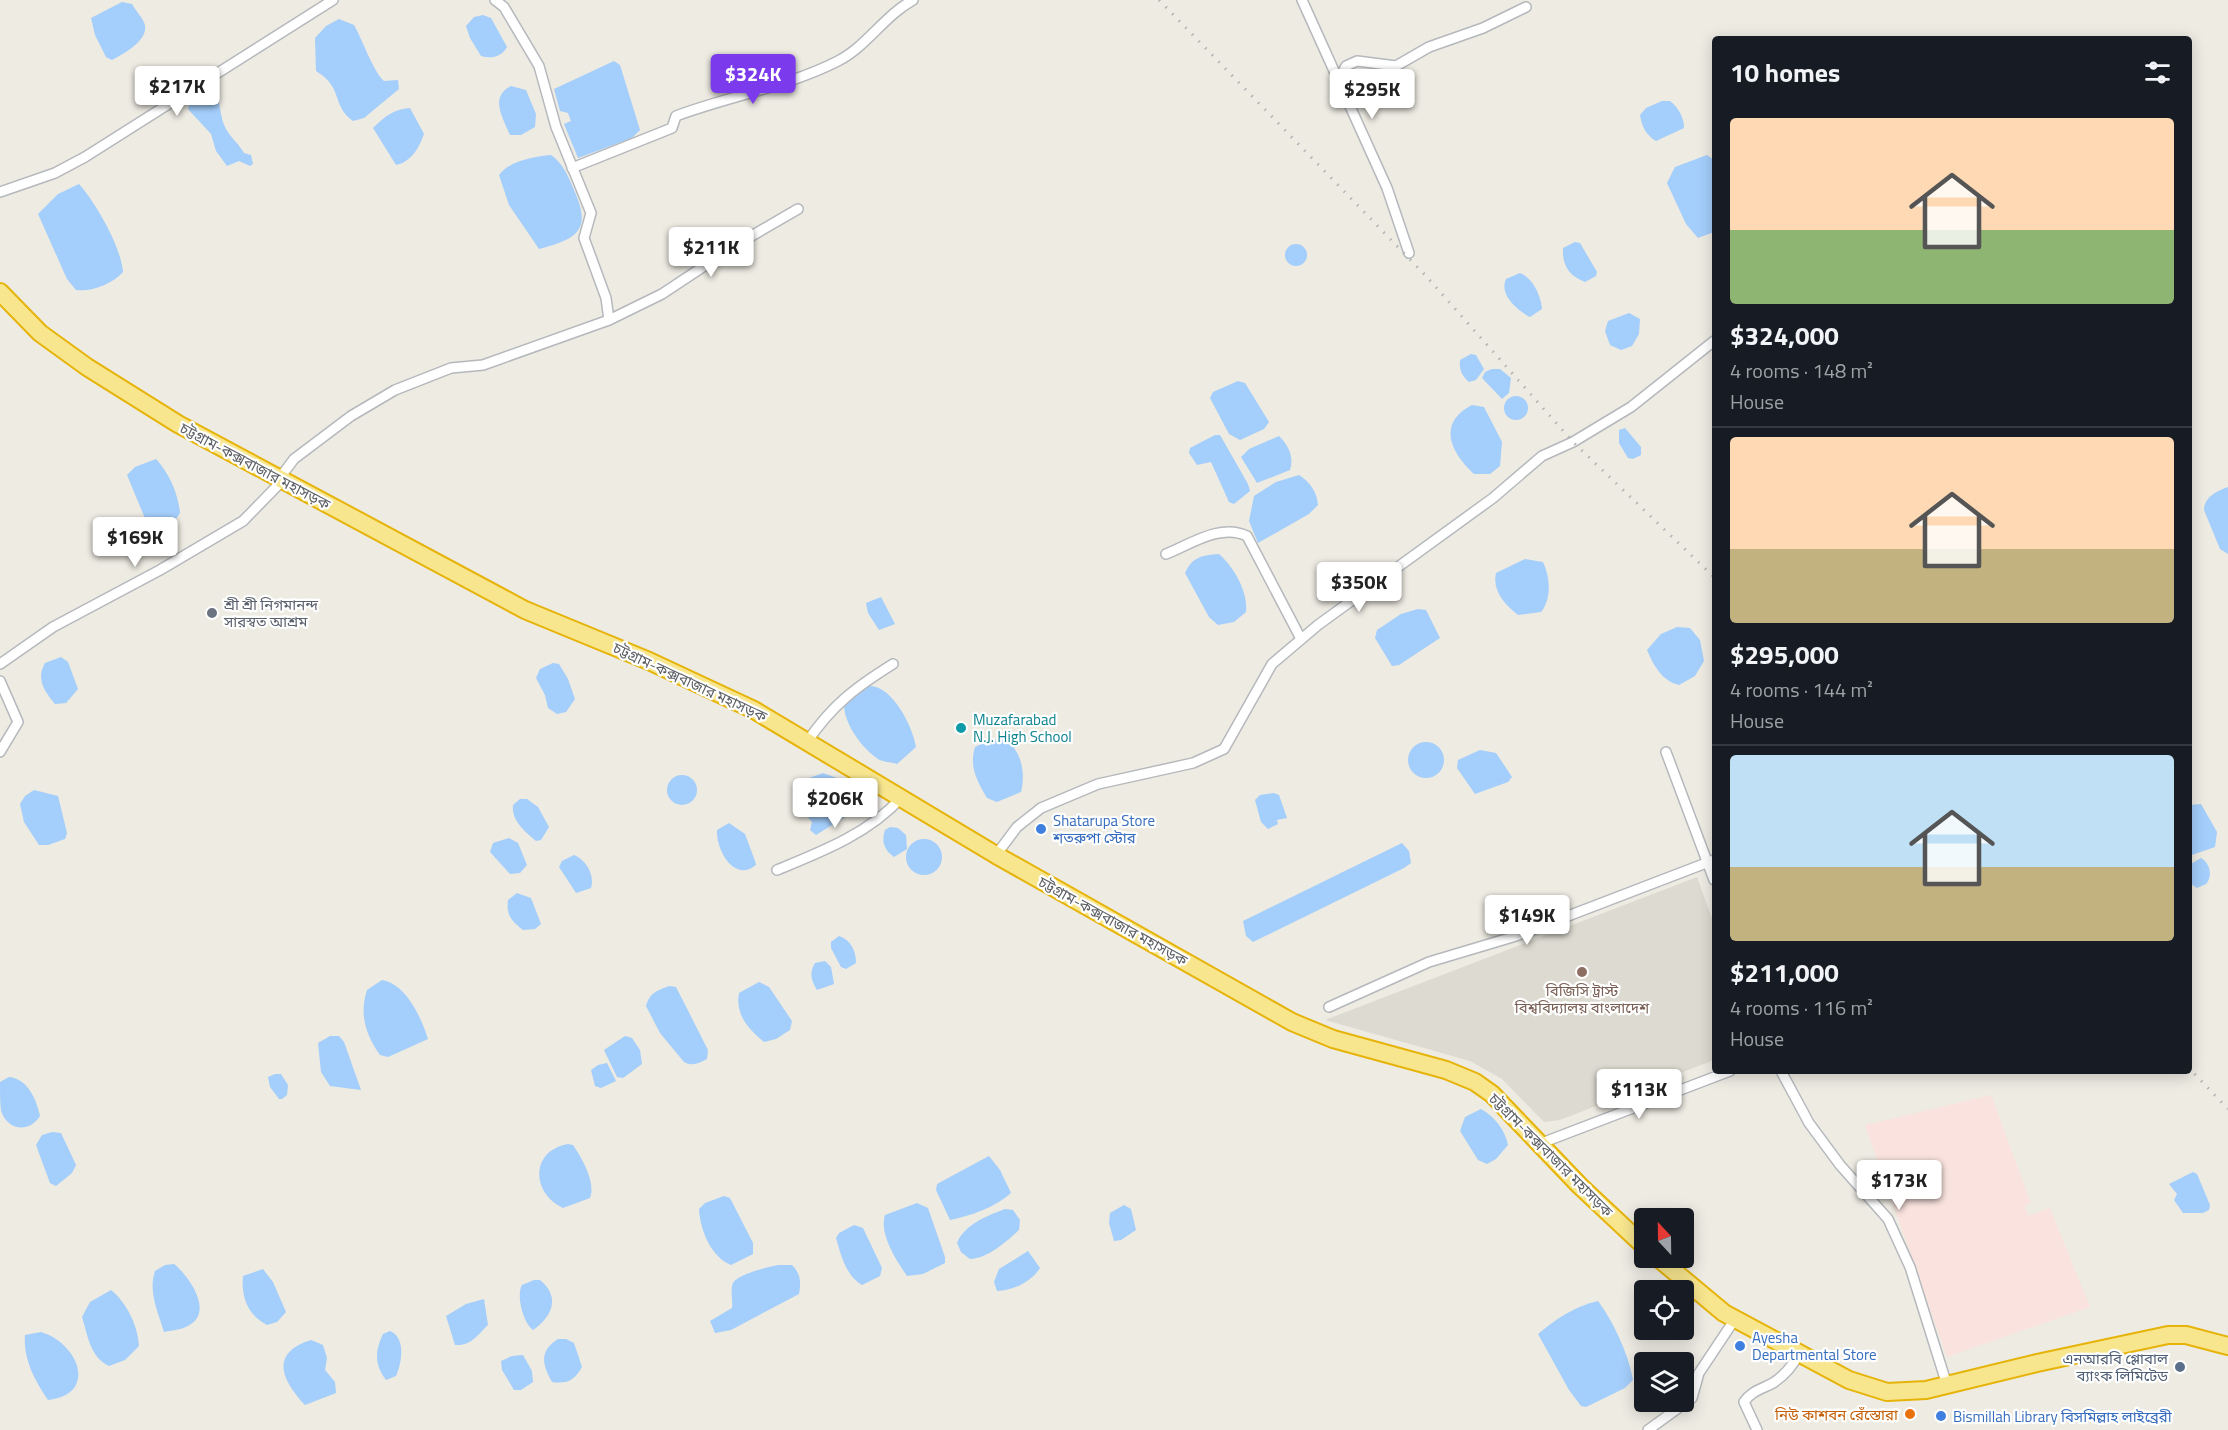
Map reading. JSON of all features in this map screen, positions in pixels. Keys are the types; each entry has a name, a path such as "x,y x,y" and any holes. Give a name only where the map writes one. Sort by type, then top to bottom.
{"highway":[{"name":"চট্টগ্রাম-কক্সবাজার মহাসড়ক","path":"0,292 40,333 87,367 178,424 281,480 525,610 670,670 754,710 996,855 1293,1022 1333,1039 1446,1070 1475,1082 1492,1094 1539,1144 1634,1236"},
{"path":"1671,1268 1735,1318 1849,1380 1887,1392 1926,1390 2168,1335 2186,1335 2228,1346"}],"street":[{"path":"0,192 55,173 85,158 333,0"},
{"path":"495,0 504,7 539,66 556,127 591,213 584,238 606,298 609,320"},
{"path":"573,168 672,128 676,116 784,82 838,61 863,44 889,16 913,0"},
{"path":"1302,0 1387,188 1409,253"},
{"path":"1338,82 1346,66 1357,61 1396,66 1429,47 1483,28 1526,7"},
{"path":"0,664 53,627 160,570 243,521 281,480 294,459 351,416 395,390 451,368 483,365 609,320 662,294 736,245 798,209"},
{"path":"996,855 1017,827 1041,808 1098,784 1193,762 1224,749 1272,664 1301,639 1493,498 1542,456 1573,442 1631,407 1712,343"},
{"path":"1166,554 1220,532 1235,530 1247,536 1301,639"},
{"path":"807,742 832,708 856,687 893,664"},
{"path":"0,681 18,722 0,752"},
{"path":"1329,1007 1429,963 1516,936 1711,861 1666,753"},
{"path":"777,870 855,834 885,816 901,798"},
{"path":"1539,1144 1722,1074"},
{"path":"1784,1074 1809,1123 1840,1165 1888,1219 1910,1266 1947,1385"},
{"path":"1648,1430 1692,1398 1699,1372 1735,1318"},
{"path":"1757,1430 1744,1402 1748,1395 1775,1382 1792,1367 1799,1353"}],"shaded area":[{"name":"বিজিসি ট্রাস্ট বিশ্ববিদ্যালয় বাংলাদেশ","path":"1697,877 1712,918 1712,1061 1560,1120 1544,1122 1502,1079 1470,1061 1325,1020"},
{"path":"1991,1095 2031,1203 2025,1206 2028,1216 2050,1208 2090,1307 1947,1357 1865,1125"}],"water":[{"path":"122,2 132,4 144,22 145,31 139,42 112,60 106,57 95,35 91,18"},
{"path":"483,15 491,18 507,47 496,56 481,56 466,26 474,17"},
{"path":"339,19 354,25 372,63 384,81 398,80 399,89 364,118 353,121 342,109 334,90 325,77 316,71 315,38 326,26"},
{"path":"614,61 620,65 640,130 632,138 578,158 564,124 571,121 568,113 560,111 554,89"},
{"path":"511,86 526,90 536,114 535,127 521,135 510,135 501,115 499,102 501,96"},
{"path":"206,92 214,92 226,129 244,153 251,155 253,164 250,166 239,161 227,166 216,151 211,134 188,109 190,102"},
{"path":"1662,101 1670,101 1676,107 1682,117 1684,128 1656,141 1645,130 1640,115 1646,108"},
{"path":"410,108 424,134 414,154 406,161 396,165 373,128 390,114"},
{"path":"551,155 562,166 570,180 582,215 581,224 572,236 539,249 509,205 499,175 516,163"},
{"path":"1707,155 1712,159 1712,233 1698,238 1686,224 1667,183 1675,167"},
{"path":"79,184 107,226 118,250 123,272 113,280 89,290 76,290 67,279 38,214 58,194"},
{"path":"1575,242 1580,243 1597,272 1596,276 1585,282 1575,277 1565,265 1563,248"},
{"path":"1296,244 1304,247 1307,255 1304,263 1296,266 1288,263 1285,255 1288,247"},
{"path":"1520,273 1532,283 1541,304 1542,309 1530,317 1510,301 1505,291 1506,279"},
{"path":"1629,313 1640,319 1639,334 1632,346 1621,350 1610,345 1605,331 1608,321"},
{"path":"1471,354 1476,355 1484,369 1476,380 1469,382 1464,377 1460,360"},
{"path":"1500,369 1511,378 1509,393 1502,399 1482,378 1485,372"},
{"path":"1238,381 1245,383 1269,422 1264,429 1240,440 1229,434 1210,398 1213,392"},
{"path":"1516,396 1525,399 1528,408 1525,417 1516,420 1507,417 1504,408 1507,399"},
{"path":"1472,405 1484,407 1502,442 1500,466 1490,474 1474,474 1459,456 1451,438 1454,420"},
{"path":"1625,428 1641,447 1641,455 1633,459 1628,458 1619,443 1619,430"},
{"path":"1215,435 1220,435 1250,491 1234,504 1229,502 1211,462 1197,465 1189,453 1190,448"},
{"path":"1279,436 1290,452 1290,470 1257,483 1241,457 1249,449"},
{"path":"156,459 172,484 180,513 174,522 161,530 149,528 127,475 135,467"},
{"path":"1299,475 1312,488 1318,505 1309,514 1258,543 1249,521 1254,496 1276,482"},
{"path":"2228,487 2228,554 2220,549 2204,510 2209,498"},
{"path":"1219,554 1239,580 1245,596 1246,612 1234,622 1218,625 1209,617 1185,573 1194,560"},
{"path":"1525,559 1543,562 1547,574 1548,594 1541,612 1518,615 1504,602 1495,580 1496,573"},
{"path":"881,597 895,624 879,630 868,613 866,603"},
{"path":"1418,609 1426,610 1440,638 1399,665 1392,666 1375,638 1377,630 1401,614"},
{"path":"1677,627 1690,628 1700,640 1704,661 1695,676 1679,685 1663,676 1647,650 1661,634"},
{"path":"61,657 68,662 78,689 66,703 55,704 42,685 41,674 45,663"},
{"path":"553,663 559,664 568,679 575,699 566,712 557,714 548,708 545,695 536,678 540,669"},
{"path":"868,686 877,687 893,699 911,729 916,747 897,764 880,760 872,754 855,736 847,721 844,706"},
{"path":"1006,739 1019,756 1021,763 1023,777 1021,792 997,802 987,798 980,786 975,774 973,754 975,747 990,740"},
{"path":"1426,742 1438,748 1444,760 1438,772 1426,778 1414,772 1408,760 1414,748"},
{"path":"1480,750 1496,753 1512,777 1508,782 1475,794 1457,768 1458,760"},
{"path":"823,773 837,778 846,802 845,817 816,835 810,830 812,822 805,814 800,795 809,778"},
{"path":"682,775 693,779 697,790 693,801 682,805 671,801 667,790 671,779"},
{"path":"34,790 58,796 67,833 65,839 48,845 39,845 24,822 20,804 25,796"},
{"path":"1274,793 1279,795 1287,818 1277,820 1278,824 1268,829 1261,822 1255,800 1260,795"},
{"path":"520,799 527,799 538,807 549,827 541,840 536,841 516,821 513,805"},
{"path":"2201,804 2217,832 2215,847 2192,855 2192,805"},
{"path":"729,823 745,834 756,865 740,870 728,862 723,855 717,838 717,830"},
{"path":"890,827 898,828 906,835 907,849 894,857 883,842 885,830"},
{"path":"509,838 518,843 527,865 520,873 510,874 490,852 493,843"},
{"path":"924,839 937,844 942,857 937,870 924,875 911,870 906,857 911,844"},
{"path":"1402,843 1409,851 1411,863 1404,868 1253,942 1246,936 1243,921"},
{"path":"574,855 586,864 592,878 591,888 576,893 559,867 562,861"},
{"path":"2201,858 2208,866 2210,874 2206,884 2197,888 2192,885 2192,863"},
{"path":"517,893 531,898 541,924 535,929 523,930 511,918 508,900"},
{"path":"839,936 850,943 855,954 856,963 846,969 841,967 831,948 831,942"},
{"path":"825,961 831,967 834,984 817,990 811,973 815,963"},
{"path":"382,980 391,983 405,995 417,1012 428,1039 388,1057 380,1055 375,1048 364,1016 367,990"},
{"path":"759,982 769,987 792,1021 790,1030 776,1039 764,1042 744,1020 738,1001 739,993"},
{"path":"669,986 676,987 708,1050 707,1059 693,1064 684,1062 660,1033 646,1006 654,993"},
{"path":"330,1036 339,1036 344,1042 361,1090 330,1086 321,1072 318,1043"},
{"path":"625,1036 632,1038 640,1050 642,1064 623,1078 617,1077 604,1050"},
{"path":"607,1063 616,1081 601,1088 595,1086 591,1070"},
{"path":"281,1074 288,1085 287,1095 282,1099 279,1099 270,1087 268,1077"},
{"path":"9,1077 26,1086 36,1103 40,1116 25,1127 8,1123 1,1111 0,1082"},
{"path":"1481,1109 1498,1124 1508,1145 1496,1159 1487,1164 1478,1160 1460,1131 1465,1117"},
{"path":"52,1132 61,1133 76,1165 72,1173 56,1186 50,1183 36,1145 42,1135"},
{"path":"568,1144 573,1145 584,1164 590,1178 591,1192 590,1198 563,1208 545,1193 539,1173 546,1155 555,1148"},
{"path":"989,1156 1000,1170 1011,1193 998,1203 950,1220 936,1190 937,1184"},
{"path":"2193,1172 2197,1174 2210,1205 2209,1210 2203,1213 2183,1213 2174,1200 2177,1194 2169,1184"},
{"path":"724,1196 730,1198 753,1243 753,1254 731,1265 718,1256 708,1242 699,1209 705,1203"},
{"path":"917,1203 928,1208 945,1263 923,1274 907,1276 886,1238 884,1222 885,1215"},
{"path":"1124,1205 1131,1209 1136,1230 1121,1240 1114,1241 1109,1223 1110,1213"},
{"path":"1005,1209 1013,1210 1020,1220 1019,1230 1003,1244 983,1256 970,1259 961,1252 957,1243 965,1231 977,1222"},
{"path":"854,1225 863,1228 882,1268 880,1276 862,1285 848,1271 836,1238 839,1233"},
{"path":"1028,1251 1040,1268 1037,1273 1016,1287 997,1291 994,1282 999,1269"},
{"path":"174,1264 191,1284 200,1310 197,1318 188,1326 164,1332 155,1302 153,1279 155,1271 165,1265"},
{"path":"778,1265 792,1265 795,1268 800,1278 799,1294 731,1330 715,1333 710,1321 732,1308 733,1283 754,1271"},
{"path":"263,1269 273,1282 286,1312 277,1322 267,1325 251,1311 243,1292 243,1276"},
{"path":"540,1280 547,1286 552,1307 545,1319 533,1330 524,1315 520,1302 520,1290 522,1285"},
{"path":"111,1290 131,1315 139,1346 125,1360 109,1366 94,1352 82,1317 90,1302"},
{"path":"484,1299 488,1325 470,1342 455,1345 446,1316 466,1304"},
{"path":"1598,1301 1620,1339 1633,1380 1625,1388 1586,1407 1581,1406 1569,1390 1538,1334 1566,1314"},
{"path":"390,1331 399,1339 401,1357 396,1376 386,1380 379,1368 377,1352 383,1334"},
{"path":"41,1332 65,1346 78,1368 78,1379 74,1388 64,1396 48,1400 31,1369 25,1344 25,1335"},
{"path":"558,1339 566,1339 574,1343 582,1367 570,1380 552,1382 544,1364 544,1358 548,1348"},
{"path":"311,1340 323,1345 327,1358 325,1370 335,1382 336,1393 305,1405 290,1386 284,1368 289,1352 298,1345"},
{"path":"523,1355 532,1371 533,1382 521,1390 514,1390 502,1370 501,1361 512,1356"}],"railway":[{"path":"1159,0 1426,276 1573,442 1712,575"},
{"path":"2192,1071 2228,1109"}],"place":[{"name":"শ্রী শ্রী নিগমানন্দ সারস্বত আশ্রম","path":"212,613"},
{"name":"Muzafarabad N.J. High School","path":"961,728"},
{"name":"Shatarupa Store শতরুপা স্টোর","path":"1041,829"},
{"name":"বিজিসি ট্রাস্ট বিশ্ববিদ্যালয় বাংলাদেশ","path":"1582,972"},
{"name":"Ayesha Departmental Store","path":"1740,1346"},
{"name":"এনআরবি গ্লোবাল ব্যাংক লিমিটেড","path":"2180,1367"},
{"name":"নিউ কাশবন রেঁস্তোরা","path":"1910,1414"},
{"name":"Bismillah Library বিসমিল্লাহ লাইব্রেরী","path":"1941,1416"}]}
